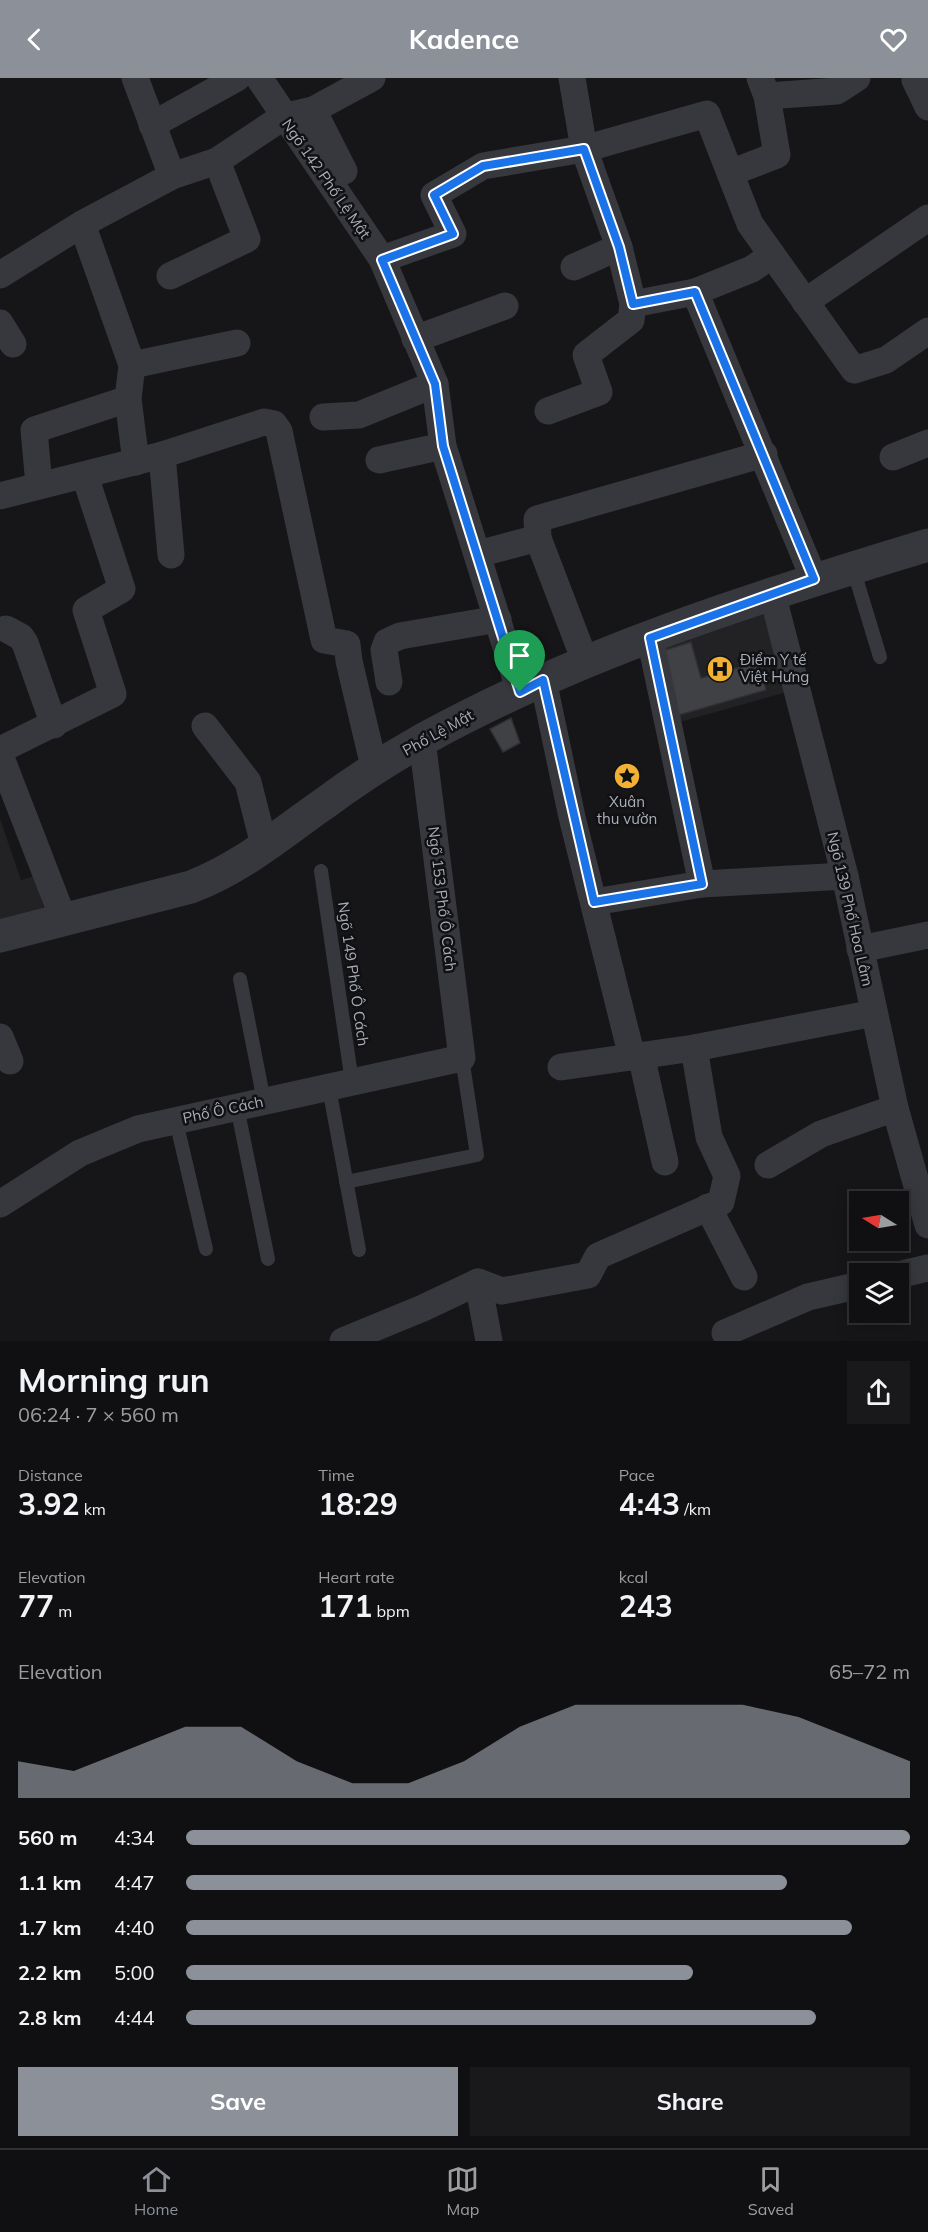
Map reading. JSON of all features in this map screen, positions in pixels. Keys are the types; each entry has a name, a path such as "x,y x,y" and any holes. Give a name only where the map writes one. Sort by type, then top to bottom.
{"street":[{"path":"135,78 172,176"},
{"path":"152,125 237,78"},
{"name":"Ngõ 142 Phố Lệ Mật","path":"259,78 382,260 435,384 443,446 498,619 531,686 572,817 665,1162"},
{"path":"2,271 82,224 172,176 217,161 284,117 313,110 372,78"},
{"path":"548,411 599,392 586,355 631,320 633,304 619,247 584,149 572,78"},
{"path":"730,173 777,155 764,87 837,91 857,78"},
{"path":"916,79 928,107"},
{"path":"313,110 344,171"},
{"path":"382,260 453,234 434,195 483,166 584,149 707,114 750,224 854,370 924,345"},
{"path":"170,276 247,239 217,161"},
{"path":"806,302 928,218"},
{"path":"82,224 132,365 128,399 136,462"},
{"path":"574,267 619,247"},
{"path":"633,304 695,292 752,269 772,255"},
{"path":"695,292 814,579"},
{"path":"415,339 505,306"},
{"path":"132,365 237,343"},
{"path":"323,417 359,415 435,384"},
{"path":"39,485 34,430 128,399"},
{"path":"0,496 162,455 264,422 274,424 279,431 324,640 347,644 375,771"},
{"path":"893,457 928,442"},
{"path":"379,460 443,446"},
{"path":"585,661 538,538 537,519 764,454"},
{"path":"162,455 171,555"},
{"path":"0,750 113,694 86,610 122,589 85,476"},
{"path":"478,554 538,538"},
{"name":"Phố Lệ Mật","path":"0,936 191,887 222,875 265,849 326,802 422,740 531,686 585,661 772,593 928,545"},
{"name":"Ngõ 139 Phố Hoa Lâm","path":"772,593 844,876 895,1108 928,1225"},
{"path":"389,682 384,650 387,642 400,636 498,619"},
{"path":"6,629 21,637 25,643 54,725"},
{"path":"650,638 702,884"},
{"path":"205,726 248,782 265,849"},
{"name":"Ngõ 153 Phố Ô Cách","path":"422,740 462,1058"},
{"path":"0,755 63,918"},
{"path":"594,902 702,884 844,876"},
{"path":"860,949 928,934"},
{"path":"561,1067 694,1048 874,1013"},
{"path":"358,1338 478,1282 502,1291 588,1275 598,1256 721,1202 727,1176 709,1137 694,1048"},
{"name":"Phố Ô Cách","path":"0,1204 62,1163 98,1144 138,1129 462,1058"},
{"path":"768,1165 821,1134 895,1108"},
{"path":"708,1207 744,1277"},
{"path":"909,1272 928,1268"},
{"path":"478,1282 489,1341"},
{"path":"725,1333 808,1297 849,1288"}],"lane":[{"path":"853,568 880,657"},
{"name":"Ngõ 149 Phố Ô Cách","path":"321,871 341,1085 346,1182 359,1250"},
{"path":"240,979 264,1101"},
{"path":"346,1182 477,1155 462,1058"},
{"path":"237,1107 268,1258"},
{"path":"176,1121 206,1249"}],"shaded area":[{"name":"Điểm Y tế Việt Hưng","path":"762,610 787,692 673,724 655,647"},
{"path":"0,819 21,880 34,876 44,909 0,923"}],"building":[{"path":"691,642 701,678 759,662 766,690 679,715 662,651"},
{"path":"511,718 520,743 503,752 490,729"}],"place":[{"name":"Điểm Y tế Việt Hưng","path":"720,669"},
{"name":"Xuân thu vườn","path":"627,776"}],"route":[{"path":"584,149 619,247 633,304 695,292 814,579 650,638 702,884 594,902 572,817 543,680 520,692 443,446 435,384 382,260 453,234 434,195 483,166 584,149"}]}
